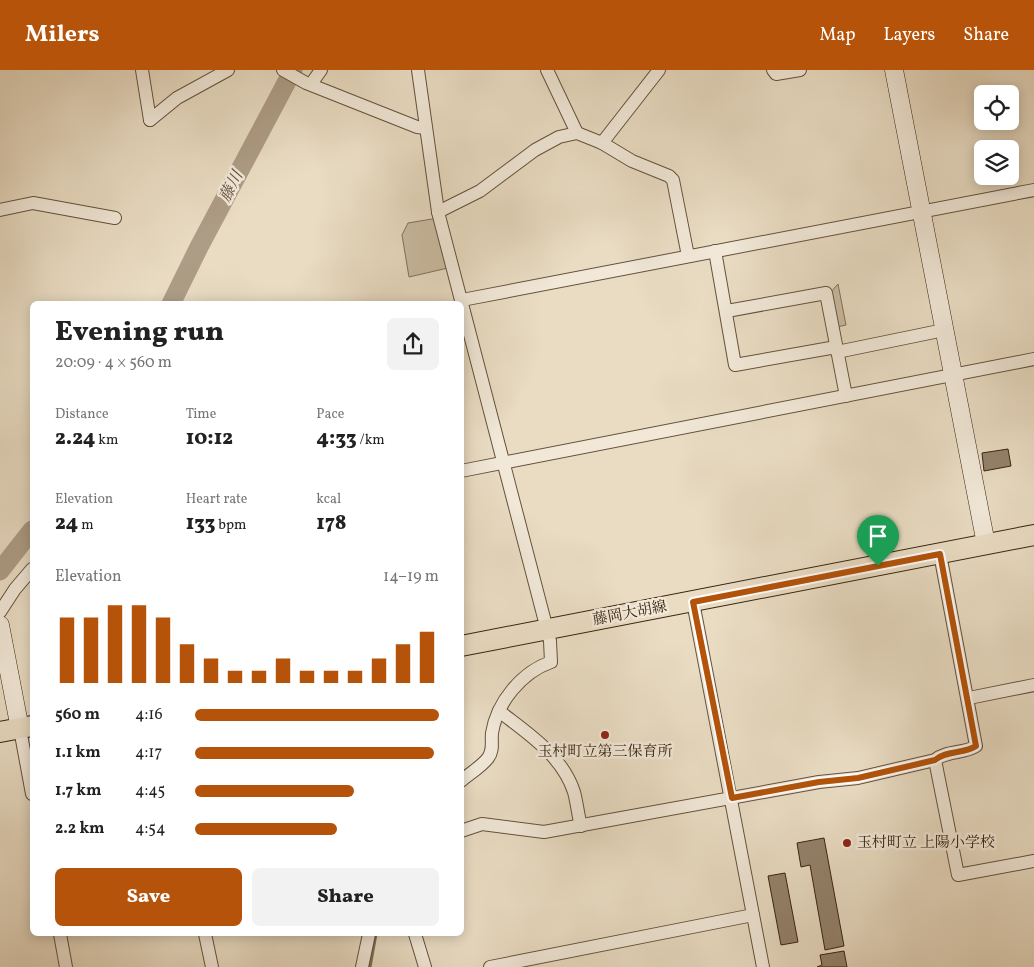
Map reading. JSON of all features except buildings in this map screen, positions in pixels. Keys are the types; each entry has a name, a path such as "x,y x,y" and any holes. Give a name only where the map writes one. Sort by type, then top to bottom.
{"main road":[{"name":"藤岡大胡線","path":"464,645 1034,535"},
{"path":"0,732 26,728"}],"street":[{"path":"142,70 150,120 177,98 228,70"},
{"path":"284,70 308,84 417,127 426,128"},
{"path":"308,84 321,70"},
{"path":"418,70 438,212 462,300 1034,190"},
{"path":"547,70 577,133"},
{"path":"602,143 658,70"},
{"path":"772,70 776,74 800,70"},
{"path":"894,70 986,544"},
{"path":"438,212 480,191 535,150 559,137 577,133 602,143 632,161 670,176 673,180 688,256"},
{"path":"0,210 33,203 115,218"},
{"path":"715,251 735,365 836,350 944,330"},
{"path":"727,312 826,293 846,396"},
{"path":"464,308 548,630 551,662 538,668 521,680 499,711 492,734 492,749 488,758 464,778"},
{"path":"464,470 1034,360"},
{"path":"464,830 482,824 544,832 819,782 858,778 935,760 941,754 971,749 976,746 969,698 940,554"},
{"path":"0,612 15,589 30,571"},
{"path":"693,602 763,967"},
{"path":"0,625 26,728 30,772"},
{"path":"969,698 1034,685"},
{"path":"499,711 552,756 566,776 574,792 580,826"},
{"path":"935,760 958,875 1034,861"},
{"path":"490,967 753,915"},
{"path":"60,936 66,967"},
{"path":"205,936 212,967"},
{"path":"362,967 369,936"},
{"path":"416,936 425,967"}],"shaded area":[{"path":"436,220 448,268 409,277 402,235 408,223"},
{"path":"838,284 846,325 837,327 830,293"}],"waterway":[{"name":"藤川","path":"172,301 293,70"},
{"name":"藤川","path":"0,571 30,533"},
{"path":"370,967 376,936"}],"place":[{"name":"玉村町立第三保育所","path":"605,735"},
{"name":"玉村町立 上陽小学校","path":"847,843"}],"route":[{"path":"940,554 969,698 976,746 971,749 941,754 935,760 858,778 819,782 732,798 693,602 878,566 940,554"}]}
